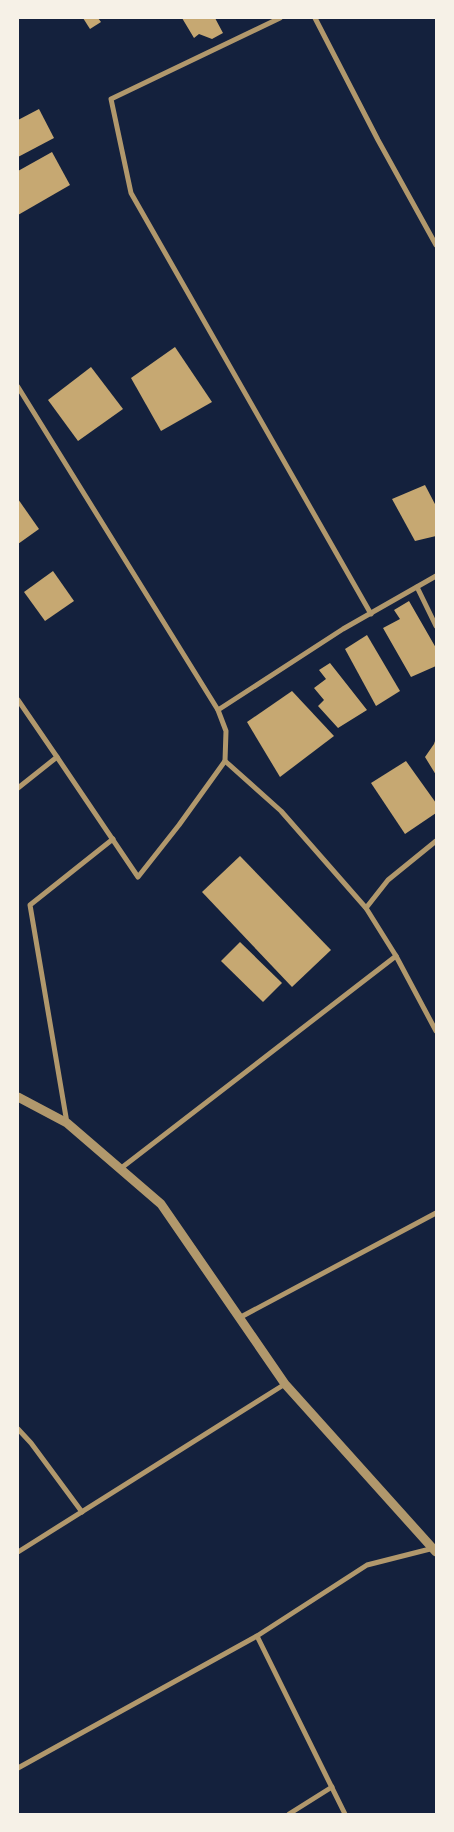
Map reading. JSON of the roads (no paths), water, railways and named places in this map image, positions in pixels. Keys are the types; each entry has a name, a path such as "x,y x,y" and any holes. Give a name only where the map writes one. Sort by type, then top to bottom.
{"street":[{"path":"280,18 111,99 131,193 371,614"},
{"path":"315,18 378,140 436,246"},
{"path":"18,387 218,710 226,731 225,761 180,825 138,877 18,700"},
{"path":"218,710 343,629 436,576"},
{"path":"417,587 436,626"},
{"path":"18,788 57,757"},
{"path":"225,761 281,811 366,908 396,956 436,1031"},
{"path":"66,1122 30,905 113,839"},
{"path":"366,908 388,880 436,841"},
{"path":"120,1169 396,956"},
{"path":"18,1097 66,1122 161,1204 285,1384 436,1549 367,1565 257,1636 18,1768"},
{"path":"239,1318 436,1213"},
{"path":"18,1552 285,1384"},
{"path":"18,1429 31,1443 82,1512"},
{"path":"257,1636 345,1814"},
{"path":"289,1814 332,1787"}]}
